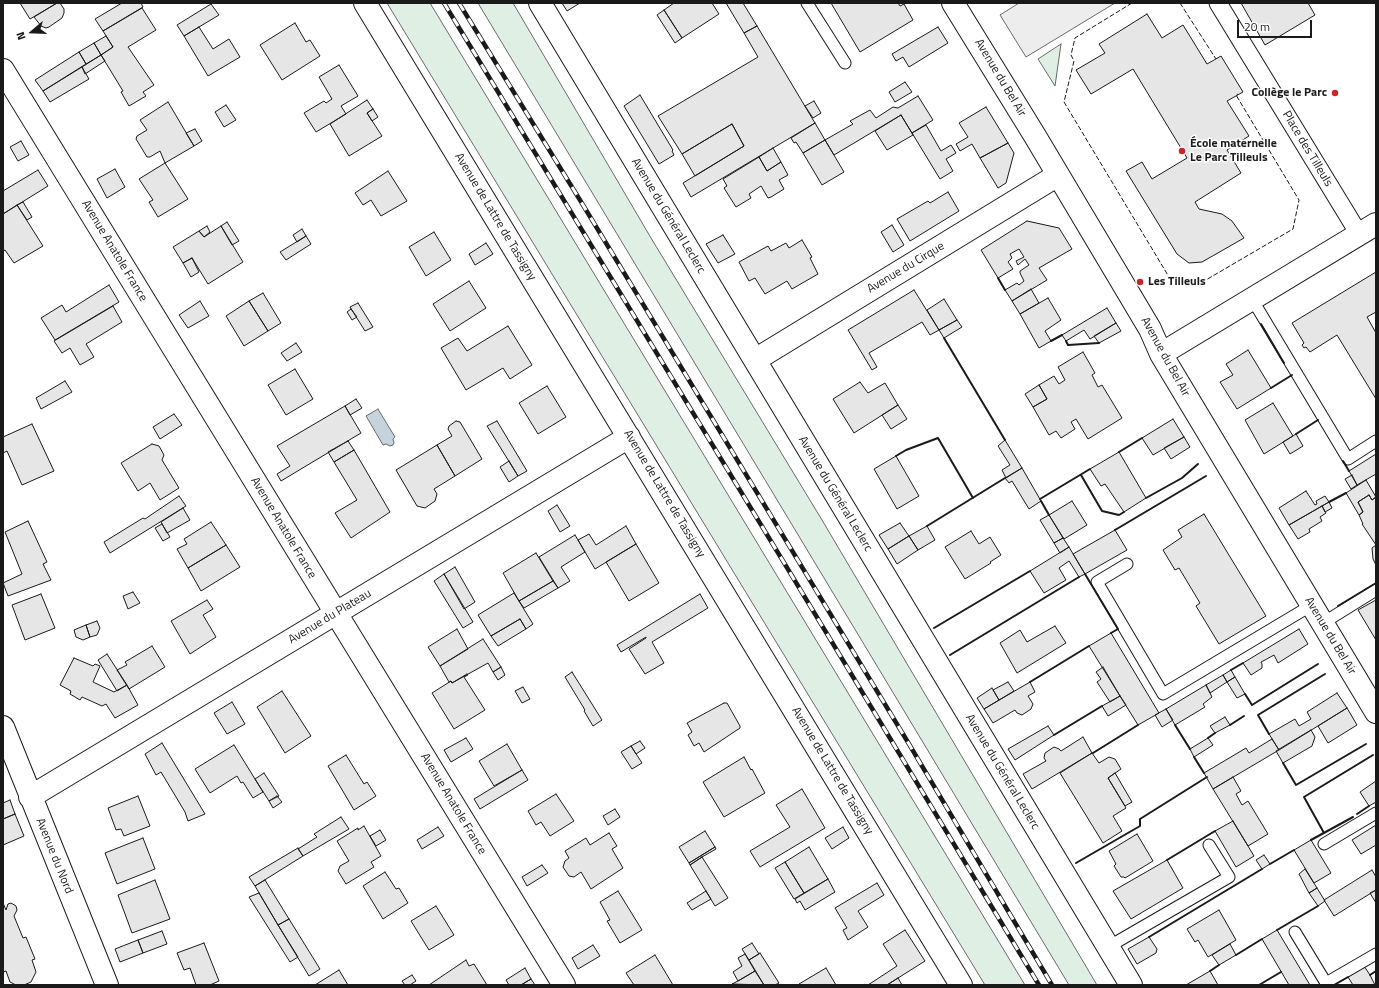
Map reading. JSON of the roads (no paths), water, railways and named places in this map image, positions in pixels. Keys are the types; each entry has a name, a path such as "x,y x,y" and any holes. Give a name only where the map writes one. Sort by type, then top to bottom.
{"street":[{"name":"Avenue de Lattre de Tassigny","path":"365,3 962,985"},
{"name":"Avenue du Général Leclerc","path":"540,3 1130,985"},
{"name":"Place des Tilleuls","path":"1161,354 1367,229 1218,3"},
{"name":"Avenue du Bel Air","path":"957,4 1150,329 1161,354 1376,712"},
{"name":"Avenue Anatole France","path":"3,70 564,985"},
{"name":"Avenue du Cirque","path":"755,360 1058,175"},
{"name":"Avenue du Plateau","path":"30,797 629,437"},
{"name":"Avenue du Nord","path":"3,727 107,985"}],"lane":[{"path":"808,3 845,63"},
{"path":"1252,299 1348,459 1376,442"},
{"path":"1127,564 1097,582 1163,694 1317,614 1376,590"},
{"path":"1324,844 1376,813"},
{"path":"1108,947 1228,877 1209,845"},
{"path":"1295,932 1326,983 1376,954"}],"railway":[{"path":"444,3 1039,985"},
{"path":"459,3 906,739 1052,985"}],"place":[{"name":"Collège le Parc","path":"1335,93"},
{"name":"École maternelle Le Parc Tilleuls","path":"1182,151"},
{"name":"Les Tilleuls","path":"1140,282"}]}
